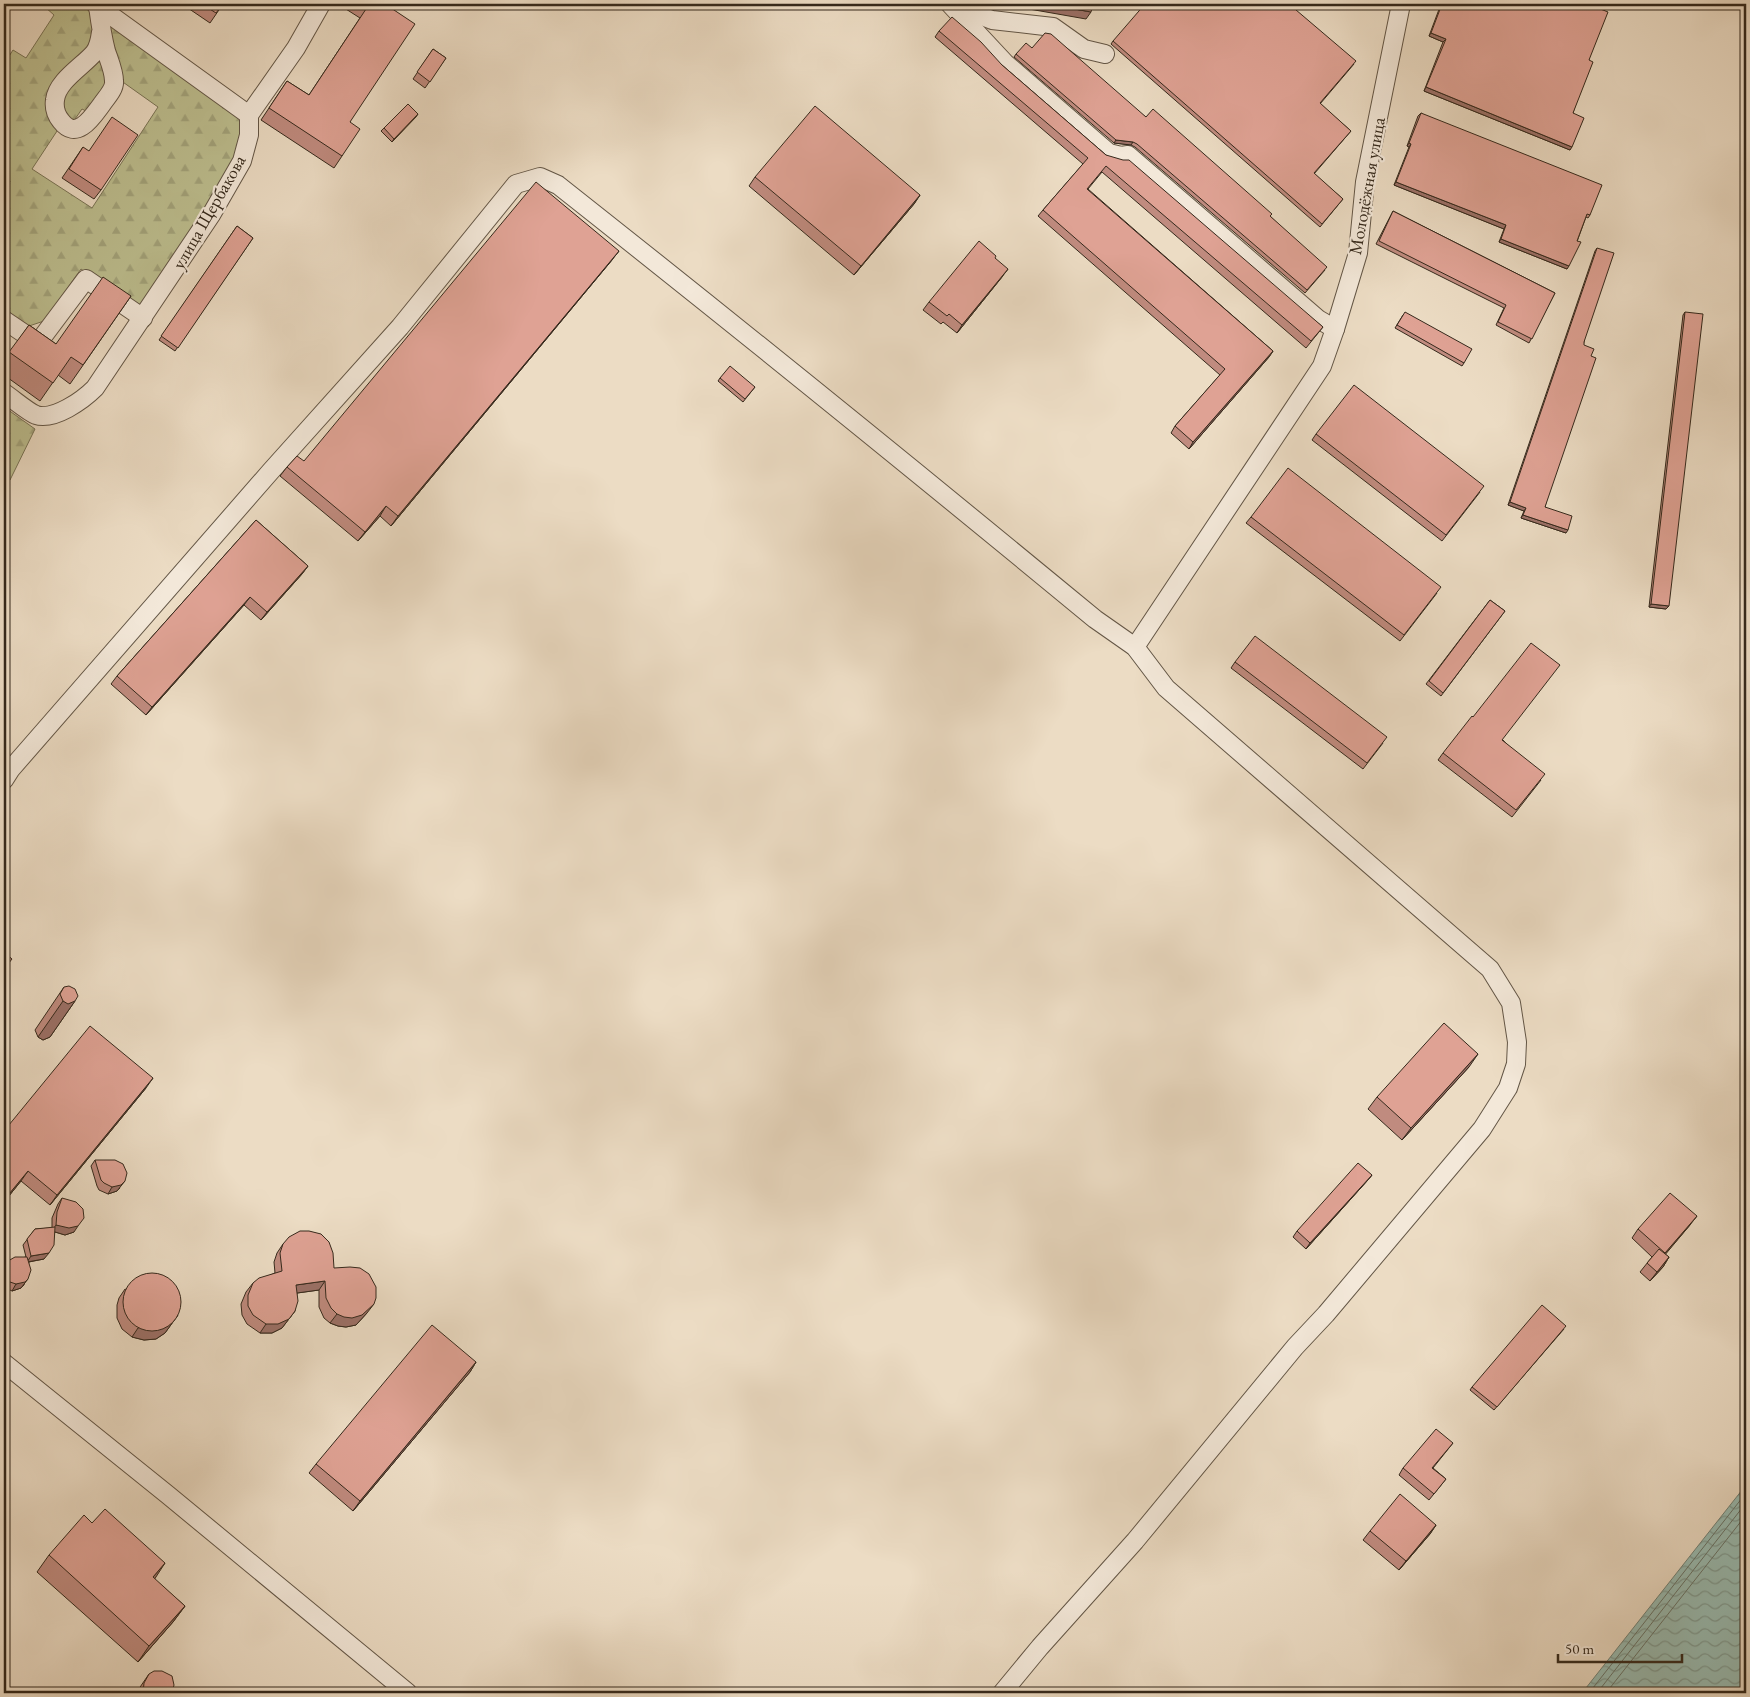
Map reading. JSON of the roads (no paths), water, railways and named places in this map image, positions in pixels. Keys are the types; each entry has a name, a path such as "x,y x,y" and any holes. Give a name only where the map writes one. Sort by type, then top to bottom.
{"street":[{"path":"97,5 249,115 296,48 321,4"},
{"path":"951,4 992,20 1053,28 1084,49 1104,54"},
{"path":"951,4 1006,63 1110,153 1121,156 1128,155 1318,319 1336,329"},
{"name":"Молодёжная улица","path":"1134,647 1322,366 1336,329 1358,253 1365,182 1401,4"},
{"path":"97,5 101,32 114,82 111,91 86,124 78,128 71,128 63,124 56,114 54,99 65,82 95,52 100,41 101,32"},
{"name":"улица Щербакова","path":"4,393 36,415 47,415 74,405 95,388 211,215 242,161 249,136 249,115"},
{"path":"4,780 11,769 264,479 400,327 516,184 540,177 558,186 673,276 847,415 1095,620 1134,647 1166,688 1490,969 1511,1003 1517,1042 1516,1064 1508,1088 1476,1137 1326,1314 1295,1347 1136,1541 1040,1647 1002,1693"},
{"path":"4,320 38,343 86,279 143,318"},
{"path":"4,1363 168,1495 408,1693"}],"water":[{"path":"1746,1485 1746,1693 1582,1693"}]}
